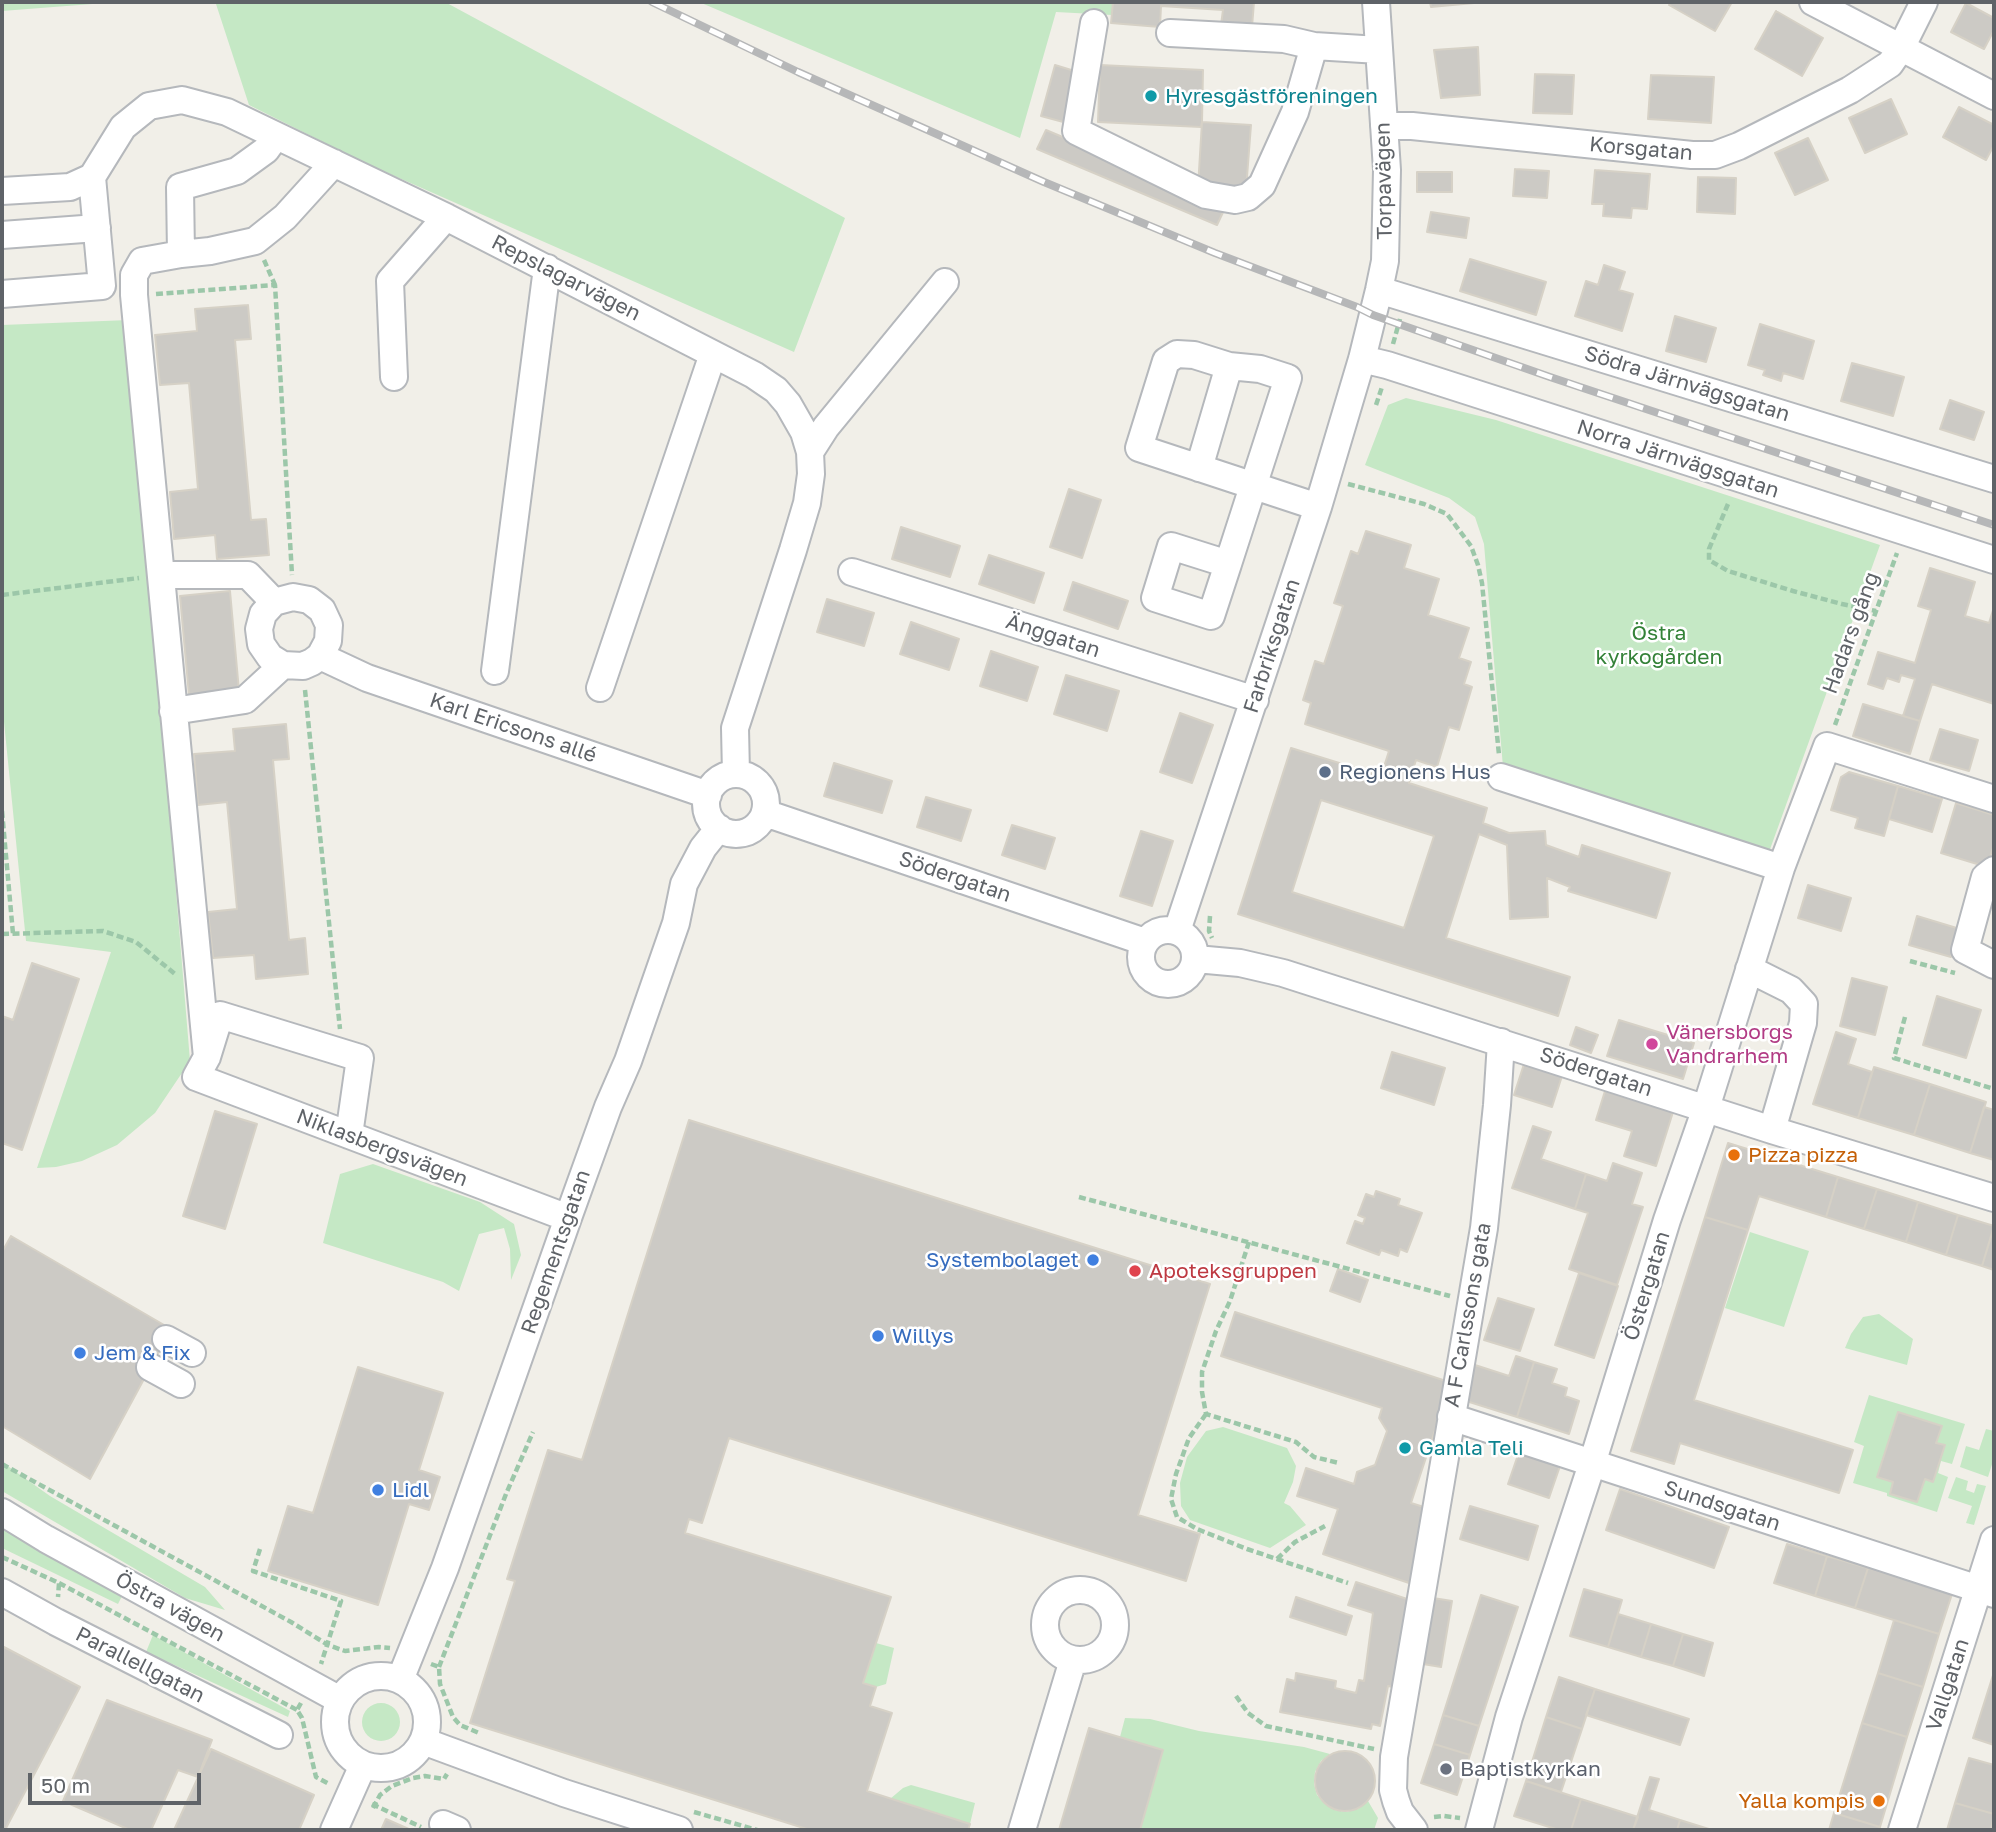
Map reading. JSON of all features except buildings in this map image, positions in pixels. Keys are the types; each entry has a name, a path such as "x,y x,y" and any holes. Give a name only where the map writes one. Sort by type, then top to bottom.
{"street":[{"name":"Torpavägen","path":"1362,359 1385,261 1387,170 1376,2"},
{"path":"1813,2 1994,96"},
{"name":"Korsgatan","path":"1384,126 1412,126 1692,155 1715,155 1739,146 1850,90 1890,64 1924,2"},
{"path":"1094,23 1076,131 1206,195 1235,200 1248,197 1262,185 1295,112 1314,46"},
{"path":"1170,33 1284,39 1314,46 1380,50"},
{"name":"Repslagarvägen","path":"92,177 123,127 149,106 182,100 227,112 547,268 754,375 776,390 788,404 804,432 810,452 811,474 807,503 735,728 736,774"},
{"path":"181,254 180,187 237,171 266,150 276,136"},
{"path":"202,1067 201,994 134,275 142,261 255,241 285,217 334,163"},
{"path":"2,191 70,187 92,177 102,286 2,294"},
{"path":"394,377 390,281 446,217"},
{"path":"2,236 97,228"},
{"path":"495,671 547,268"},
{"path":"810,452 826,427 945,282"},
{"name":"Södra Järnvägsgatan","path":"1379,290 1994,479"},
{"path":"600,688 713,354"},
{"path":"1228,564 1254,487 1288,378 1260,369 1229,366 1194,355 1177,354 1166,361 1139,448 1254,487 1318,507"},
{"name":"Farbriksgatan","path":"1177,930 1318,507 1362,359"},
{"name":"Norra Järnvägsgatan","path":"1362,359 1994,560"},
{"path":"1199,468 1229,366"},
{"name":"Änggatan","path":"852,572 1255,700"},
{"path":"161,575 248,575 284,600"},
{"path":"173,711 245,701 302,662 328,642 329,625 322,610 309,600 284,600 263,614 259,629 261,644 270,657 302,662"},
{"name":"Karl Ericsons allé","path":"302,662 367,678 708,794"},
{"path":"1827,746 1994,799"},
{"name":"Östergatan","path":"1479,1827 1509,1717 1592,1464 1667,1220 1706,1108 1781,868 1827,746"},
{"path":"736,774 748,776 761,786 766,796 765,813 758,825 746,832 732,834 712,822 706,804 710,789 719,779 736,774"},
{"path":"1501,777 1781,868"},
{"name":"Södergatan","path":"765,813 1145,942"},
{"name":"Regementsgatan","path":"400,1680 445,1567 608,1107 628,1061 676,923 684,884 703,848 719,828"},
{"path":"1994,870 1985,877 1965,950 1994,965"},
{"path":"1177,930 1194,947 1196,958 1193,968 1184,979 1175,983 1160,983 1149,976 1143,966 1145,942 1159,931 1177,930"},
{"name":"Södergatan","path":"1196,958 1240,963 1283,973 1772,1130 1994,1198"},
{"path":"1749,969 1791,990 1804,1004 1804,1023 1772,1130"},
{"path":"202,1067 220,1015 360,1058 349,1135"},
{"name":"A F Carlssons gata","path":"1413,1829 1400,1812 1393,1790 1394,1757 1472,1302 1492,1155 1501,1042"},
{"name":"Niklasbergsvägen","path":"202,1067 349,1135 568,1218"},
{"path":"166,1339 192,1353"},
{"path":"150,1367 181,1384"},
{"name":"Sundsgatan","path":"1451,1418 1987,1591"},
{"name":"Östra vägen","path":"2,1511 46,1539 340,1700"},
{"name":"Vallgatan","path":"1902,1830 1987,1591 1994,1540"},
{"name":"Parallellgatan","path":"2,1592 279,1735"},
{"path":"1022,1830 1073,1660"},
{"path":"379,1676 400,1680 416,1691 423,1702 427,1722 423,1741 415,1753 398,1765 384,1768 363,1765 347,1754 337,1737 335,1718 340,1700 349,1689 366,1678 379,1676"},
{"path":"423,1741 564,1793 685,1821"},
{"path":"334,1830 363,1765"}],"path":[{"path":"134,295 275,285 284,600"},
{"path":"1349,485 1424,504 1447,514 1471,546 1482,583 1501,777"},
{"path":"1728,504 1709,549 1709,560 1728,570 1793,591 1876,611"},
{"name":"Hadars gång","path":"1827,746 1905,532"},
{"path":"2,595 161,575"},
{"path":"302,662 340,1030 335,1050"},
{"path":"2,811 13,934"},
{"path":"1212,908 1209,931 1216,941"},
{"path":"2,934 103,931 136,942 201,994"},
{"path":"1910,961 1955,974 1965,950"},
{"path":"1905,1017 1894,1058 1994,1089"},
{"path":"1079,1197 1472,1302"},
{"path":"1249,1242 1230,1301 1202,1372 1206,1414 1189,1438 1176,1474 1171,1499 1177,1517 1197,1529 1348,1583"},
{"path":"1206,1414 1296,1442 1314,1457 1339,1463"},
{"path":"481,1734 460,1725 453,1717 440,1684 439,1667 533,1432"},
{"path":"2,1464 291,1622 328,1645 345,1651 391,1648 439,1667"},
{"path":"1277,1559 1295,1542 1325,1527"},
{"path":"260,1549 254,1571 341,1601 322,1662 297,1710"},
{"path":"59,1583 297,1710 302,1718 316,1777 374,1805 442,1828"},
{"path":"1236,1696 1248,1713 1266,1726 1370,1747 1394,1757"},
{"path":"374,1805 380,1795 392,1786 413,1778 425,1776 444,1779 456,1753"},
{"path":"1413,1829 1427,1817 1444,1816 1479,1827"},
{"path":"685,1821 757,1830"}],"green space":[{"path":"2,2 118,2 2,11"},
{"path":"187,2 445,2 845,218 794,352 365,163 249,105 216,4"},
{"path":"699,2 1113,2 1112,15 1056,12 1020,138"},
{"path":"129,320 190,1061 155,1113 117,1145 82,1161 37,1168 111,952 26,941 2,702 2,325"},
{"name":"Östra kyrkogården","path":"1406,398 1496,420 1880,545 1769,852 1503,767 1484,544 1475,517 1449,498 1365,465 1388,405"},
{"path":"373,1164 480,1202 514,1224 521,1255 511,1280 510,1249 504,1228 479,1234 459,1291 443,1282 323,1243 340,1174"},
{"path":"1750,1232 1809,1251 1784,1327 1725,1308"},
{"path":"1879,1314 1913,1339 1907,1365 1845,1348 1863,1317"},
{"path":"1869,1395 1965,1424 1952,1464 1941,1461 1938,1473 1948,1477 1937,1512 1853,1483 1864,1446 1854,1442"},
{"path":"1223,1427 1287,1448 1296,1466 1284,1503 1290,1506 1306,1525 1270,1548 1190,1520 1181,1506 1180,1483 1187,1457 1206,1431"},
{"path":"1986,1429 1994,1431 1994,1458 1988,1477 1960,1467 1966,1446 1979,1450"},
{"path":"2,1462 50,1496 205,1587 225,1610 185,1598 2,1491"},
{"path":"1956,1477 1968,1481 1966,1490 1974,1493 1977,1484 1986,1486 1974,1525 1966,1523 1972,1506 1948,1498"},
{"path":"2,1526 122,1596 118,1604 2,1548"},
{"path":"153,1635 290,1711 288,1717 146,1652"},
{"path":"876,1643 894,1648 886,1684 876,1687 863,1683"},
{"path":"381,1703 395,1708 400,1722 395,1736 381,1741 367,1736 362,1722 367,1708"},
{"path":"1125,1718 1150,1719 1199,1731 1304,1747 1330,1754 1321,1761 1315,1772 1317,1795 1335,1810 1346,1812 1358,1809 1368,1801 1378,1818 1374,1830 1140,1830 1163,1750 1120,1737"},
{"path":"911,1785 975,1803 970,1824 890,1799"}],"railway":[{"path":"652,2 798,72 1044,182 1373,315 1994,525"}],"place":[{"name":"Hyresgästföreningen","path":"1151,96"},
{"name":"Regionens Hus","path":"1325,772"},
{"name":"Vänersborgs Vandrarhem","path":"1652,1044"},
{"name":"Pizza pizza","path":"1734,1155"},
{"name":"Systembolaget","path":"1093,1260"},
{"name":"Apoteksgruppen","path":"1135,1271"},
{"name":"Willys","path":"878,1336"},
{"name":"Jem & Fix","path":"80,1353"},
{"name":"Gamla Teli","path":"1405,1448"},
{"name":"Lidl","path":"378,1490"},
{"name":"Baptistkyrkan","path":"1446,1769"},
{"name":"Yalla kompis","path":"1879,1801"}]}
